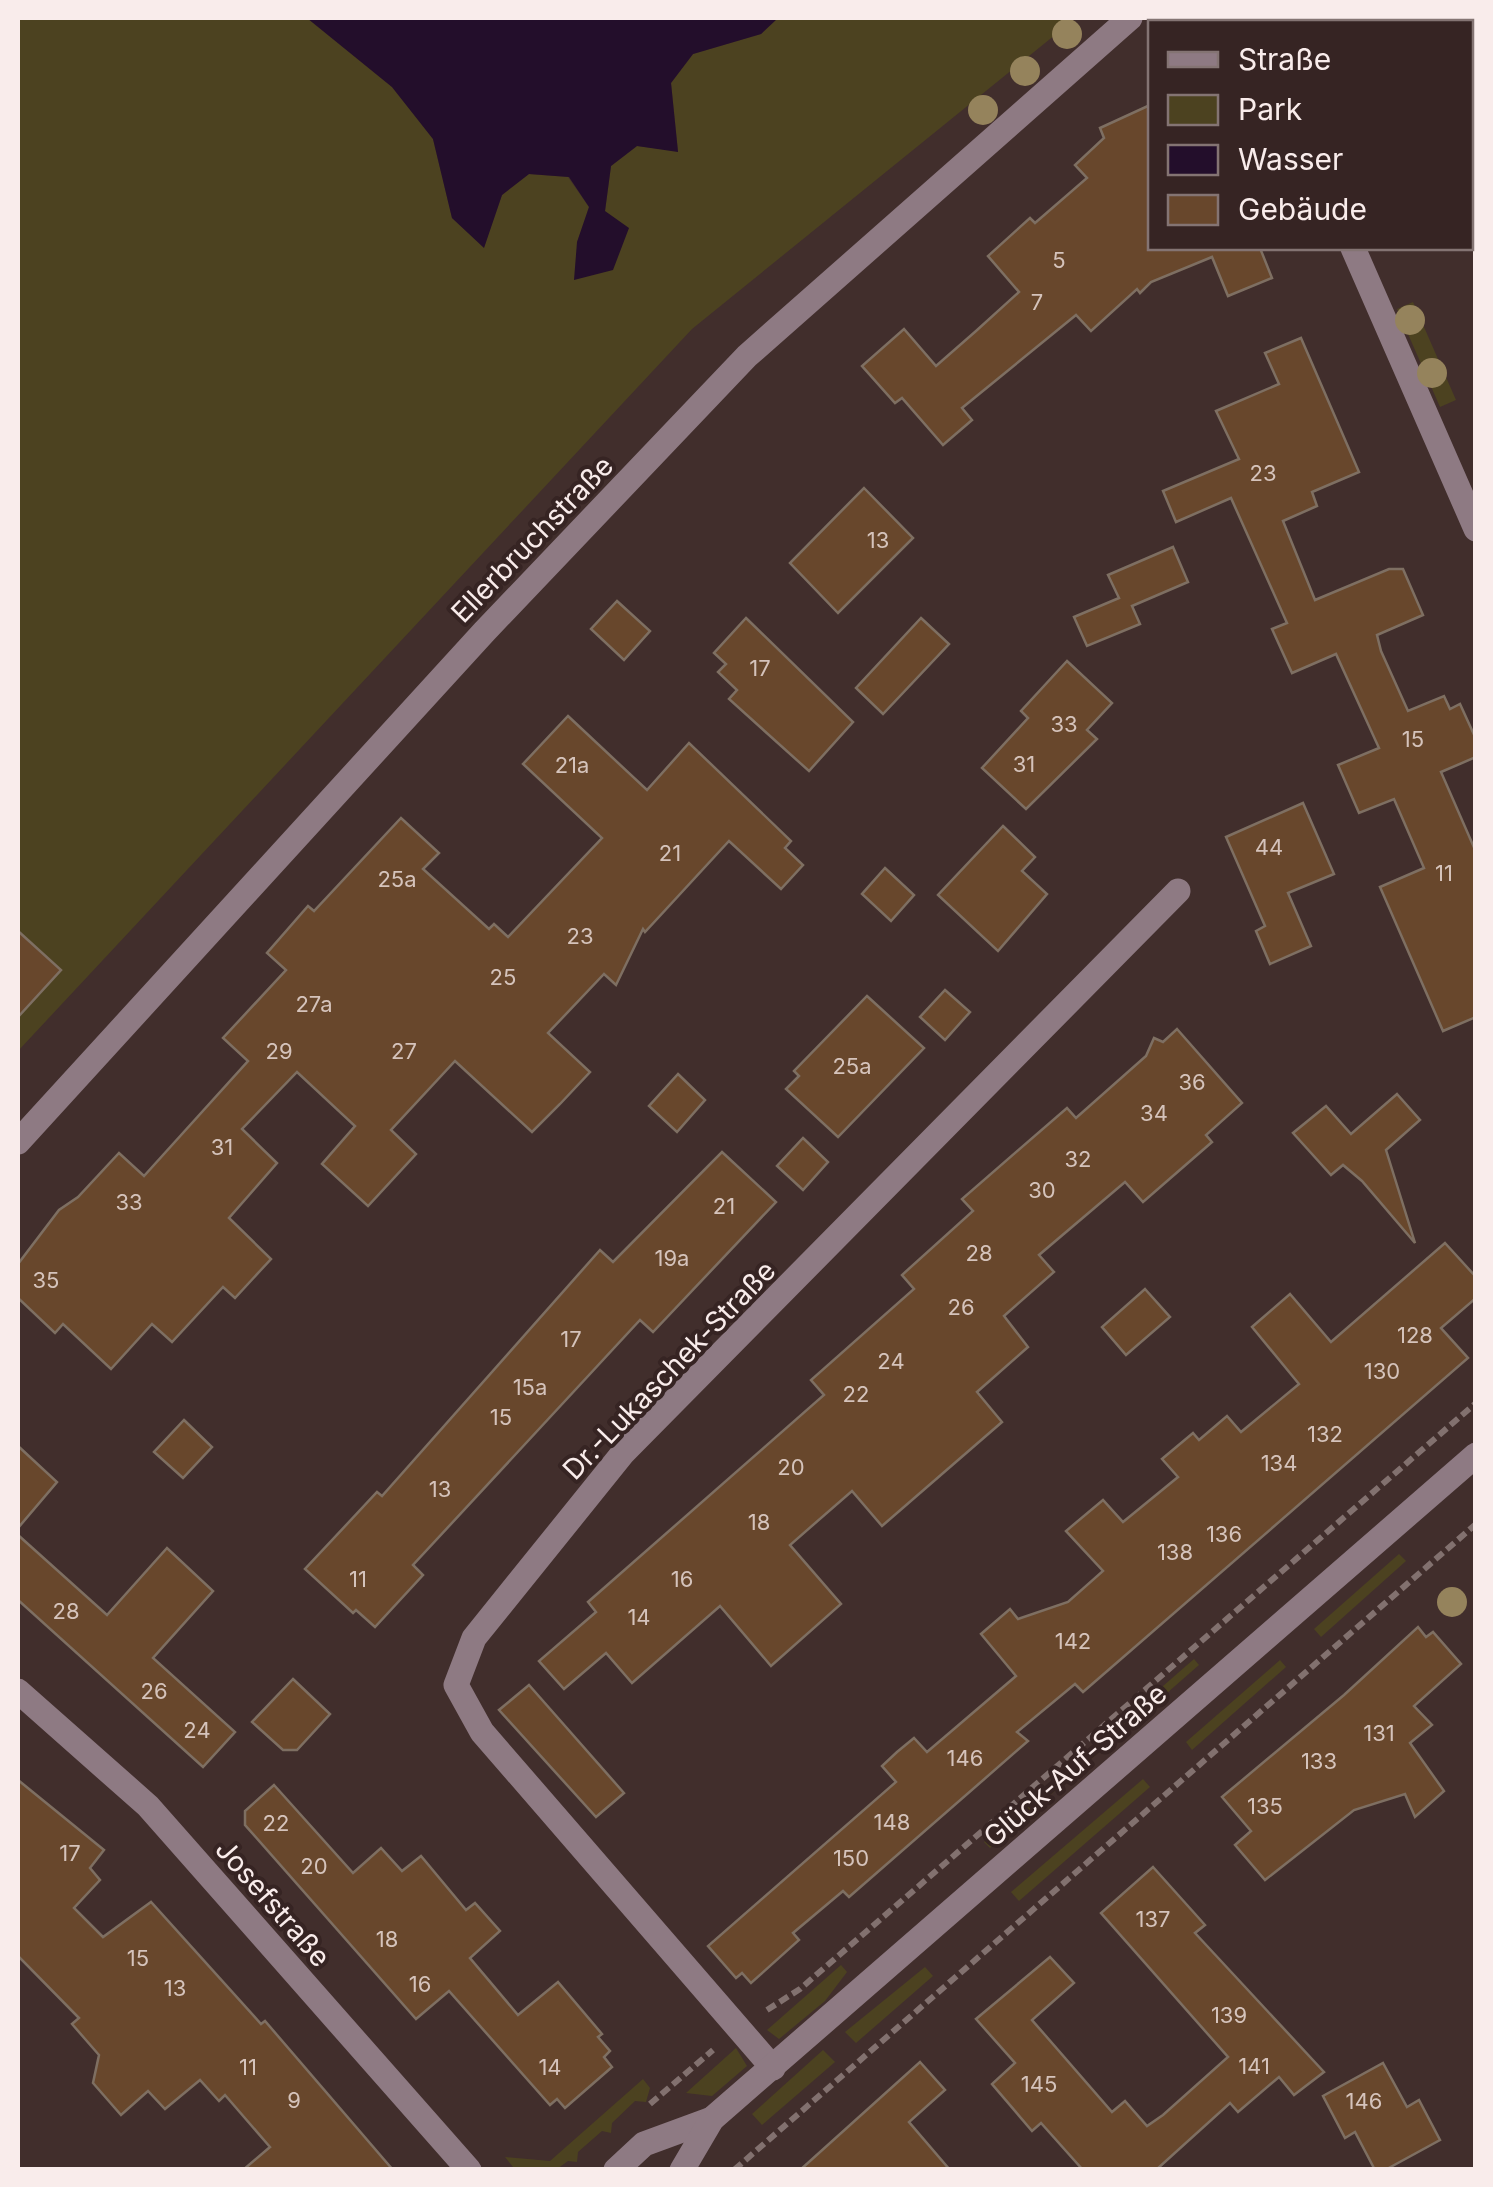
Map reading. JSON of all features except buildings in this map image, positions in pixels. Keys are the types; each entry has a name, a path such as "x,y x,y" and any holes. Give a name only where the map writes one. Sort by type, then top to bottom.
{"street":[{"name":"Ellerbruchstraße","path":"18,1142 484,632 747,356 1130,18"},
{"path":"1353,250 1466,482 1476,529"},
{"name":"Dr.-Lukaschek-Straße","path":"774,2068 482,1732 456,1685 474,1638 624,1453 1178,891"},
{"name":"Glück-Auf-Straße","path":"616,2170 644,2144 712,2119 774,2068 1476,1455"},
{"name":"Josefstraße","path":"18,1691 148,1806 469,2170"},
{"name":"Glück-Auf-Straße","path":"682,2170 712,2119"}],"path":[{"path":"649,2104 740,2026 800,1989 1476,1402"},
{"path":"734,2170 1476,1524"}],"green space":[{"path":"18,18 307,18 392,87 433,139 452,218 484,247 502,195 529,174 568,177 589,207 577,243 605,211 611,166 637,146 678,151 671,83 693,54 761,34 778,18 1076,18 692,329 18,1051"},
{"path":"1413,302 1456,400 1440,407 1397,309"},
{"path":"1399,1554 1406,1561 1321,1637 1314,1629"},
{"path":"1194,1659 1199,1665 990,1848 984,1842"},
{"path":"1280,1660 1286,1667 1192,1750 1186,1742"},
{"path":"1143,1779 1150,1787 1019,1901 1011,1892"},
{"path":"841,1965 847,1972 825,2001 779,2039 767,2030"},
{"path":"925,1967 933,1976 856,2043 845,2032"},
{"path":"736,2048 747,2066 712,2096 686,2093"},
{"path":"823,2050 835,2062 762,2125 752,2114"},
{"path":"643,2079 650,2088 646,2102 635,2101 612,2123 611,2133 602,2131 578,2152 577,2162 568,2161 557,2169 513,2167 505,2157 550,2161"}],"water":[{"path":"307,18 778,18 761,34 693,54 671,83 678,152 637,146 611,166 605,211 629,228 613,270 574,280 577,242 589,207 569,177 529,174 502,195 484,248 452,218 433,139 392,87"}]}
